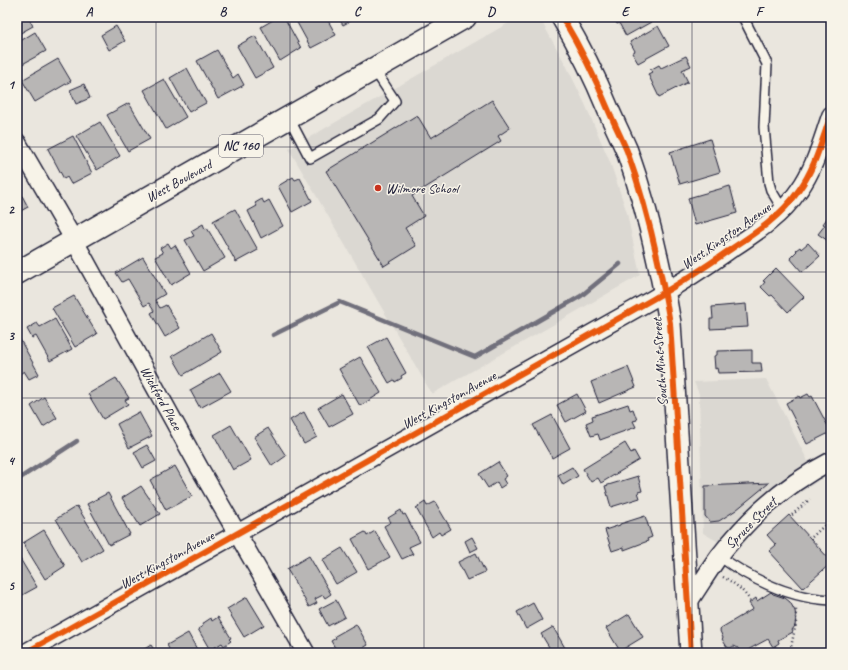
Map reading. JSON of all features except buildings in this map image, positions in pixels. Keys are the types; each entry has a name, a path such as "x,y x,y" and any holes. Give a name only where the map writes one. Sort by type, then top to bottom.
{"main road":[{"name":"West Boulevard","path":"17,273 465,17"}],"street":[{"name":"South Mint Street","path":"562,17 578,43 596,79 626,150 644,204 665,292 670,323 691,653"},
{"name":"West Kingston Avenue","path":"25,653 692,276 763,227 783,210 799,190 812,168 831,115"},
{"name":"Wickford Place","path":"17,142 74,240 199,467 306,653"},
{"name":"Spruce Street","path":"688,603 719,556 740,530 769,503 800,479 831,461"}],"lane":[{"path":"743,17 767,64 764,127 768,183 783,210"},
{"path":"289,118 310,158 379,119 395,101 374,69"},
{"path":"719,556 741,571 783,592 817,600 831,600"}],"path":[{"path":"792,515 810,499"},
{"path":"812,537 828,522"},
{"path":"722,576 740,588 751,602"},
{"path":"775,646 776,651 790,652 796,623 796,608 803,604"}],"shaded area":[{"path":"519,17 539,17 566,65 585,104 610,162 627,213 640,275 432,394 289,149"},
{"path":"766,379 818,481 782,505 758,526 736,552 703,533 699,394 694,382"}],"waterway":[{"path":"273,335 340,302 475,357 581,296 620,264"},
{"path":"17,480 77,441"}],"cycle path":[{"path":"562,17 581,51 627,151 647,214 662,279 670,323 691,653"},
{"path":"25,653 653,299 710,264 775,217 792,200 805,181 818,154 831,115"}],"place":[{"name":"Wilmore School","path":"378,188"}]}
